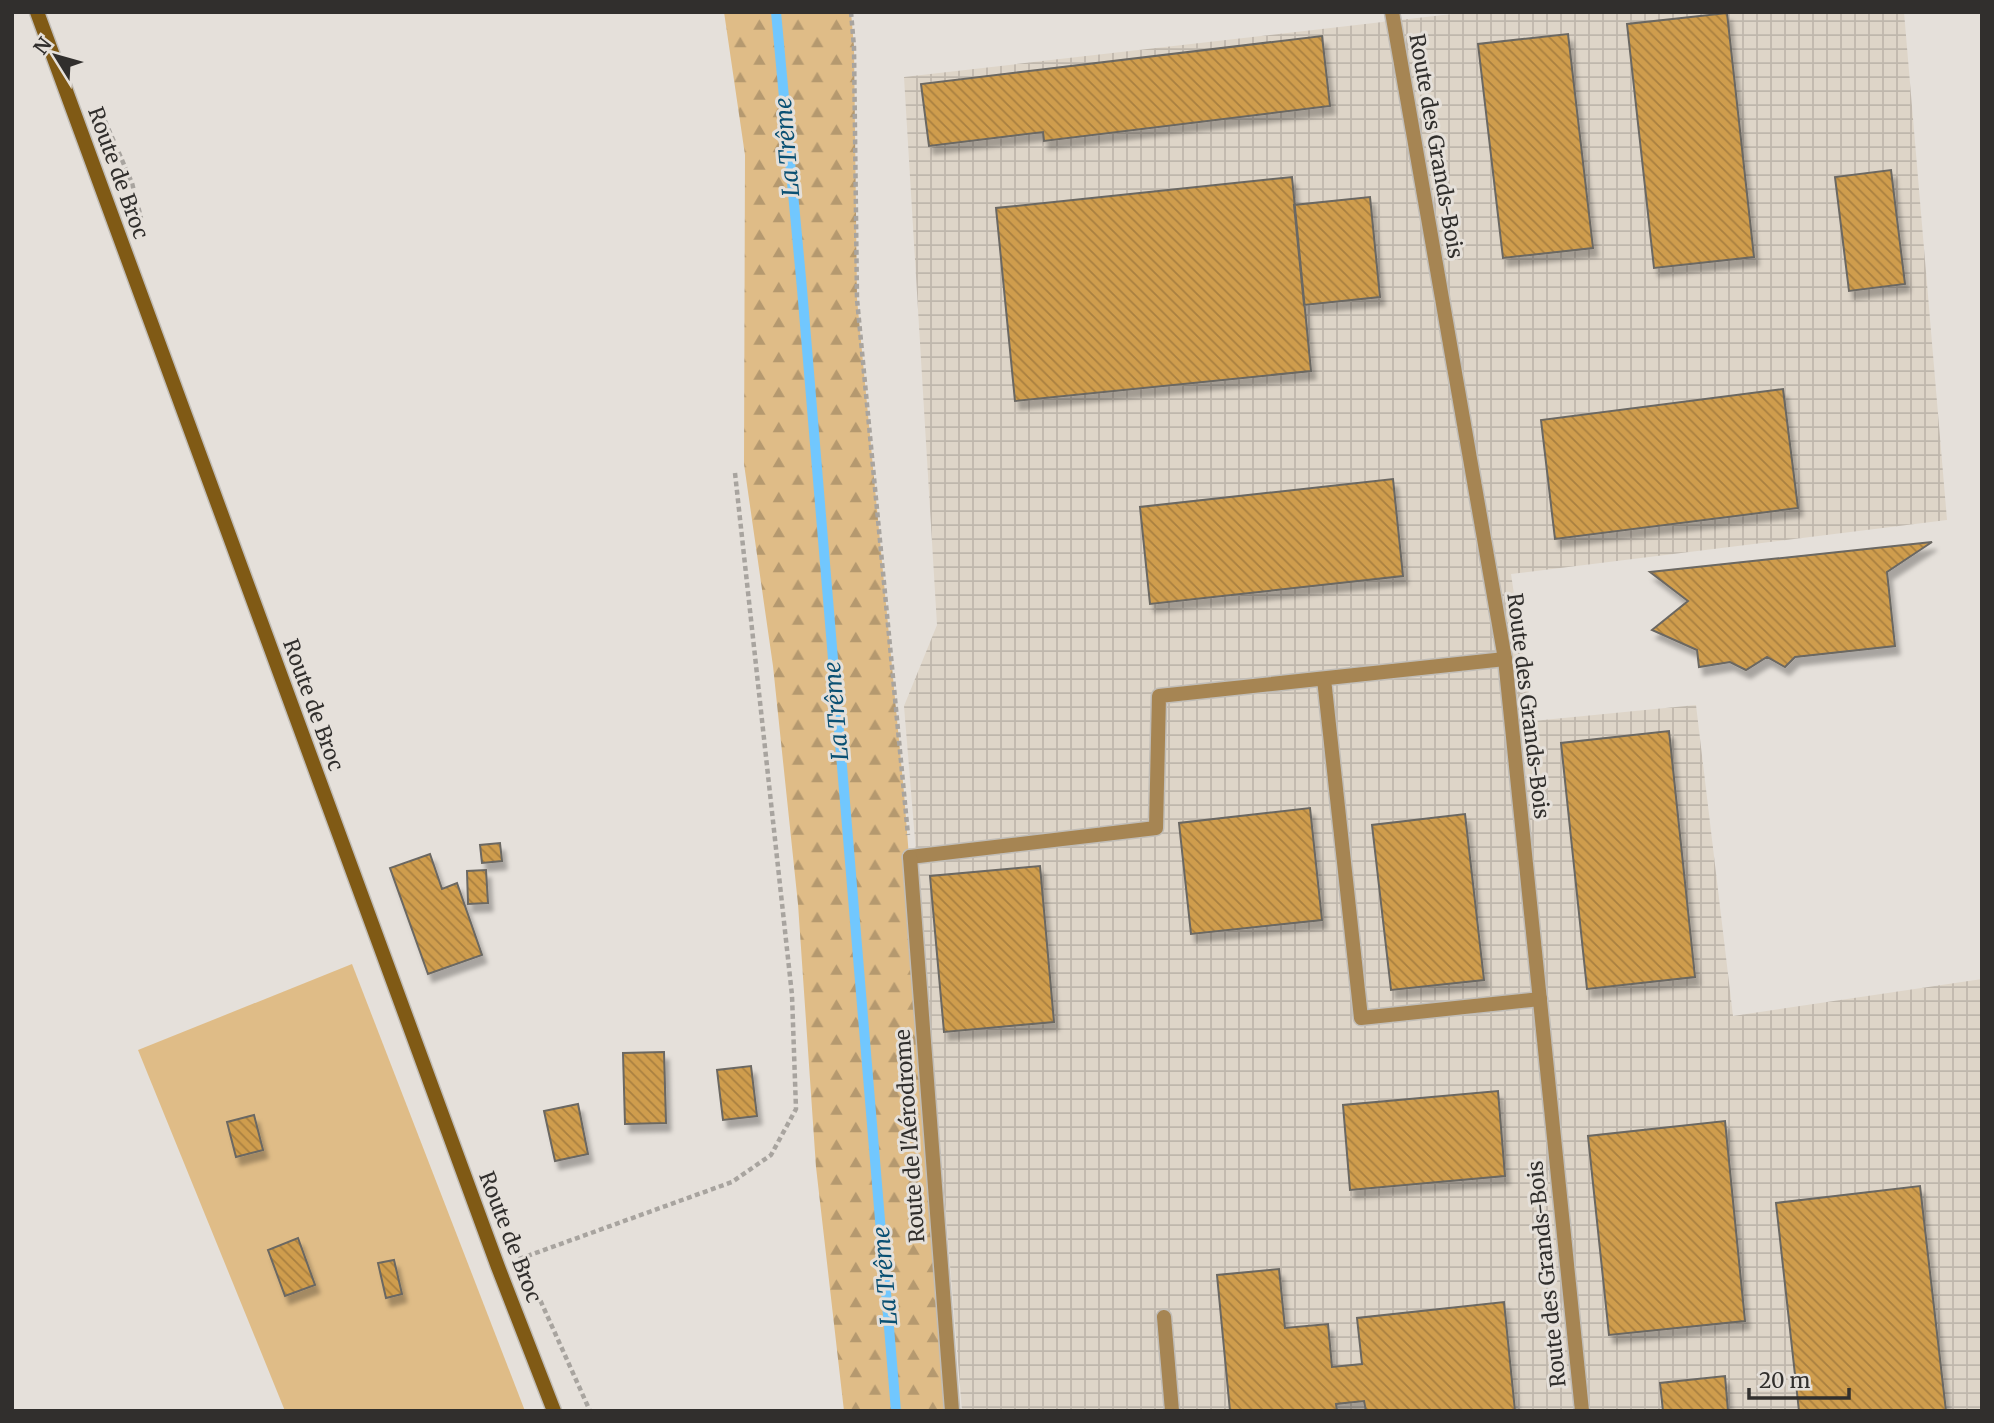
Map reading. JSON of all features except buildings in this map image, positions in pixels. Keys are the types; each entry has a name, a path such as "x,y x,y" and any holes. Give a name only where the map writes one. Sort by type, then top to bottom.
{"main road":[{"name":"Route de Broc","path":"37,12 498,1267 554,1411"}],"street":[{"name":"Route des Grands-Bois","path":"1392,12 1505,659 1582,1411"},
{"path":"910,857 1156,828 1159,696 1505,659"},
{"path":"1324,679 1361,1018 1540,999"},
{"name":"Route de l'Aérodrome","path":"910,857 953,1411"},
{"path":"1164,1317 1172,1411"}],"path":[{"path":"851,12 854,47 857,299 910,857"},
{"path":"498,1267 732,1182 771,1155 796,1109 792,995 735,473"}],"shaded area":[{"path":"1469,12 1904,12 1947,520 1511,574 1533,721 1696,705 1733,1016 1982,979 1982,1411 962,1411 904,706 937,625 904,77"}],"green space":[{"path":"724,12 851,12 854,47 857,299 904,793 952,1411 844,1411 816,1167 798,904 773,666 744,464 745,155"},
{"path":"352,964 525,1411 285,1411 138,1050"}],"waterway":[{"name":"La Trême","path":"776,12 802,289 896,1411"}]}
